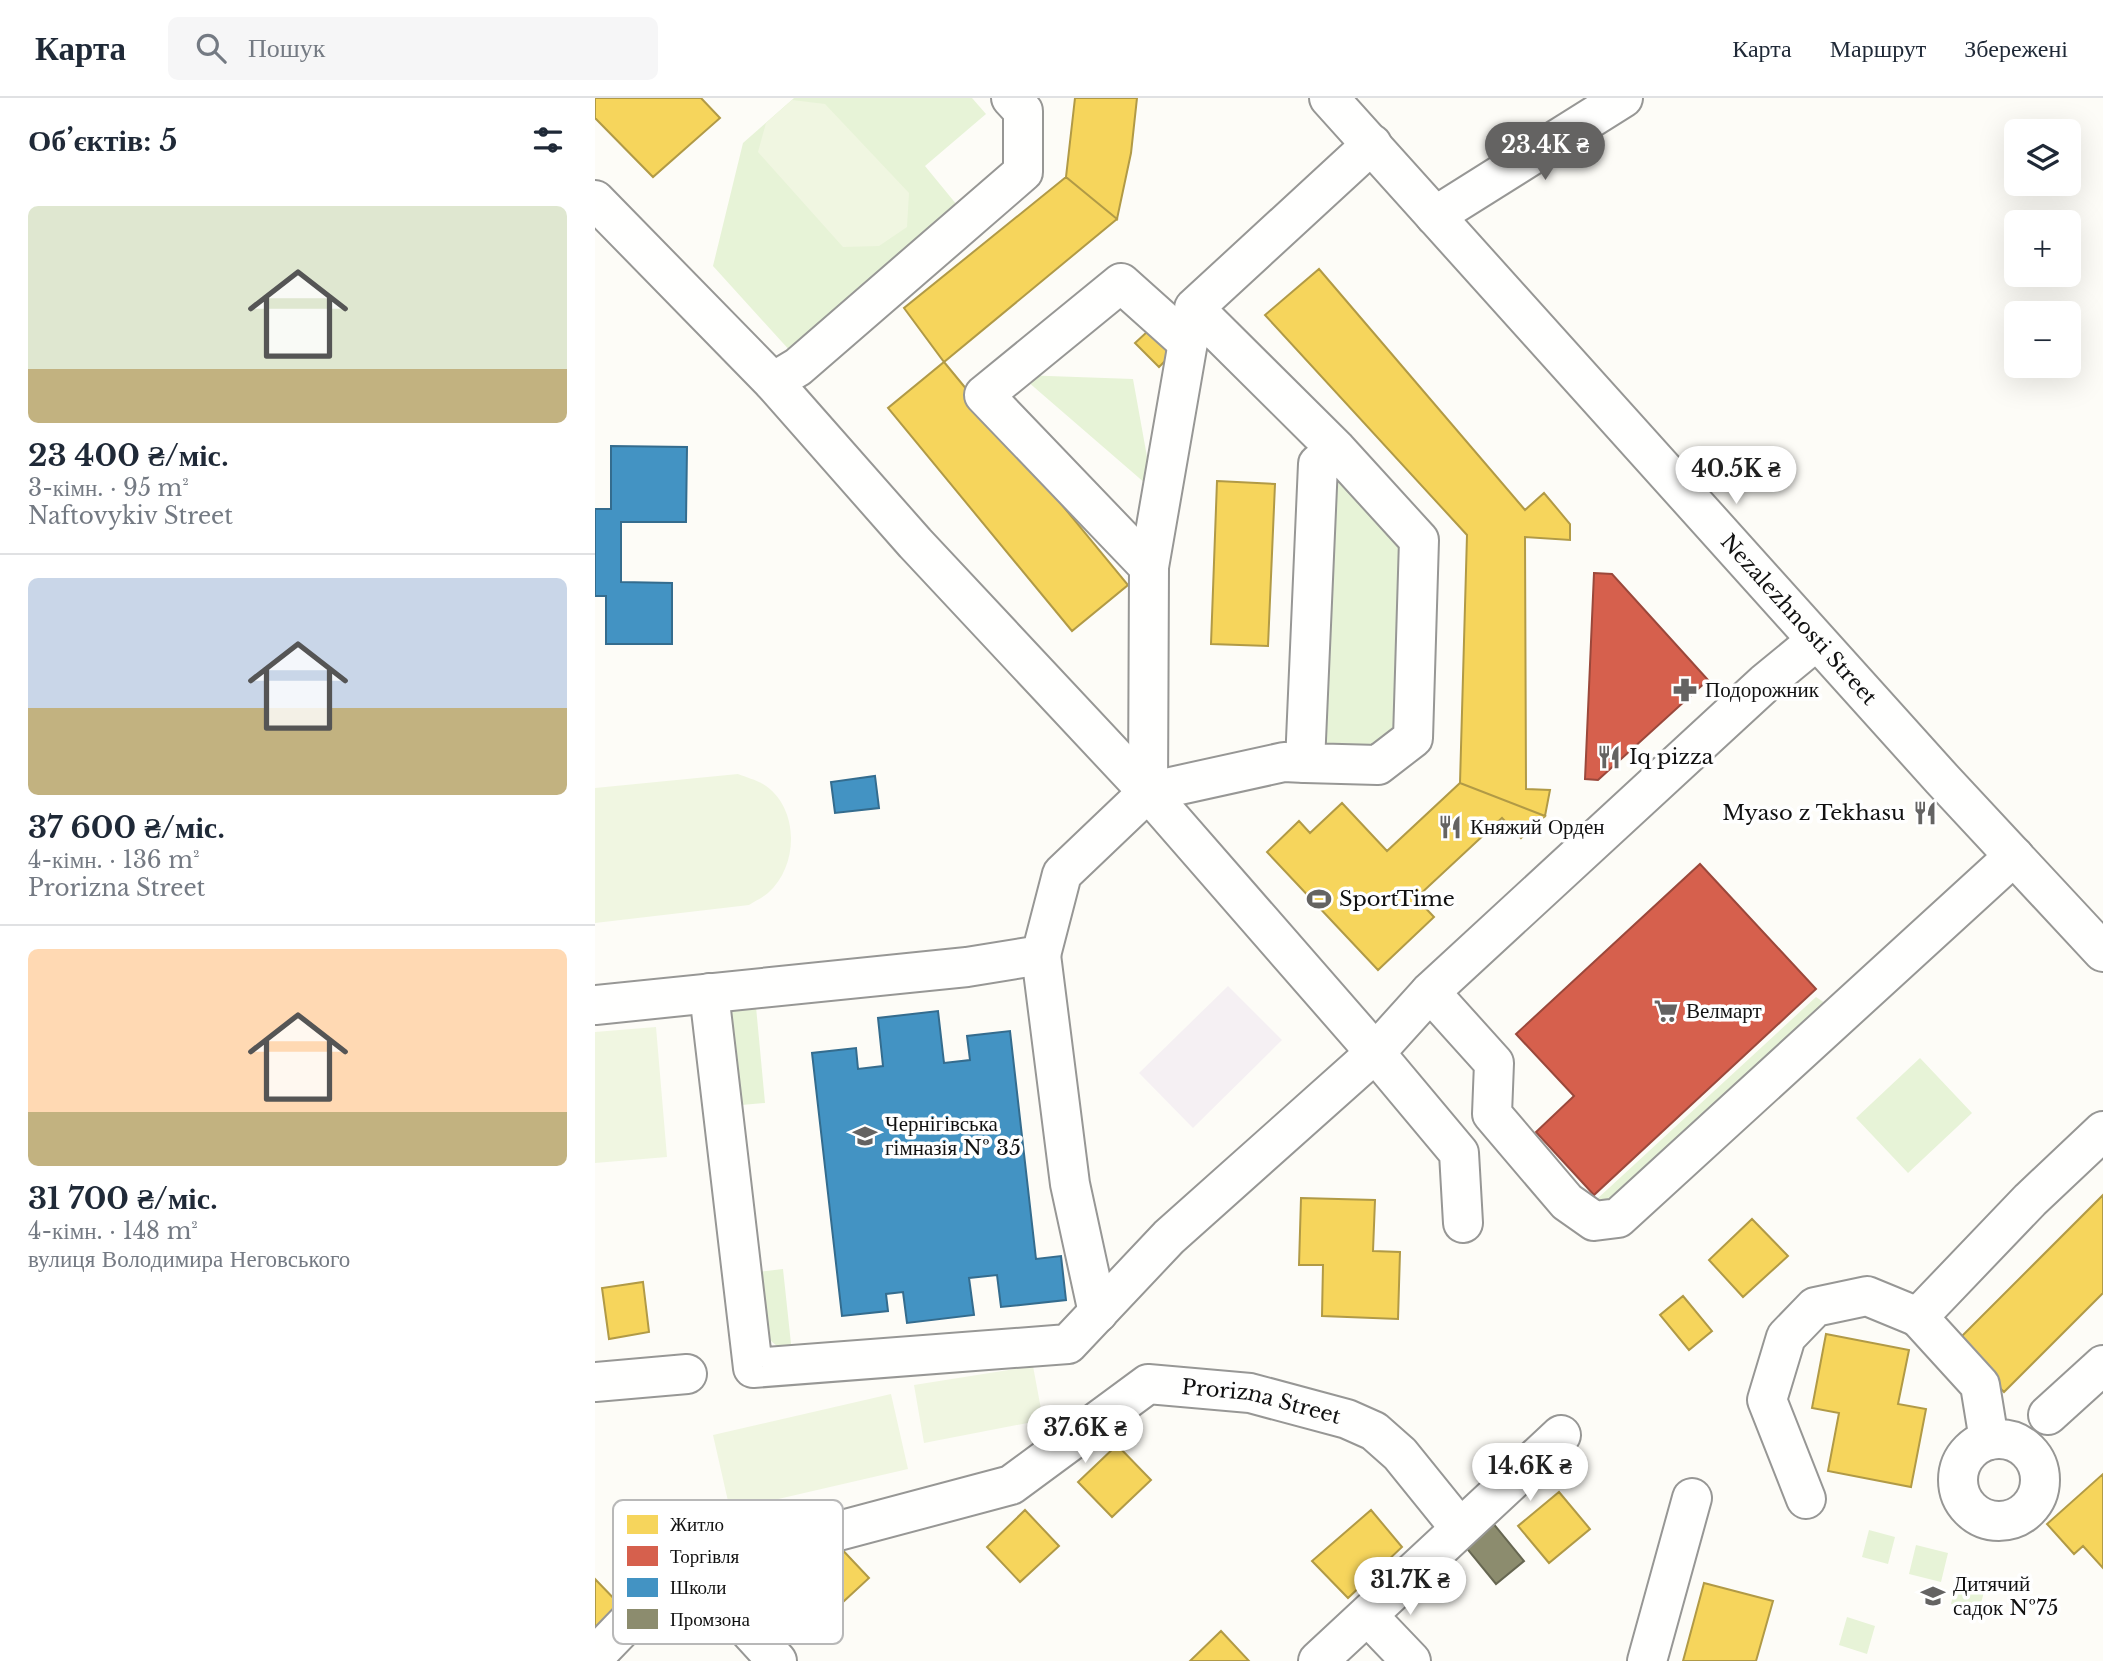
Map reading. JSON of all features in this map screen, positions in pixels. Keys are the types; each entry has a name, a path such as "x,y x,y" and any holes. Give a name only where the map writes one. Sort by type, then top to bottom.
{"street":[{"path":"773,382 798,367 1023,172 1023,111 1010,98"},
{"name":"Nezalezhnosti Street","path":"1329,98 1816,641 2103,952"},
{"path":"1435,216 1623,98"},
{"path":"1148,792 1149,567 1191,326 1372,144"},
{"path":"595,200 773,382 915,543 1148,792 1459,1153 1463,1223"},
{"path":"1098,1313 1070,1184 1041,955 1062,874 1148,792 1284,762 1378,765 1413,738 1419,540 1336,449 1191,326 1121,283 984,395 1149,567"},
{"path":"1305,763 1318,464 1336,449"},
{"path":"709,993 753,1368 1068,1344 1169,1237 1374,1054 1430,992 1765,683 1816,641"},
{"path":"1430,992 1494,1063 1492,1114 1567,1202 1594,1221 1618,1218 2014,856"},
{"path":"595,1005 967,967 1041,955"},
{"path":"1918,1317 2030,1200 2103,1130"},
{"path":"1806,1499 1767,1399 1786,1337 1815,1307 1867,1296 1918,1317 1980,1385 1989,1440"},
{"path":"2048,1415 2103,1365"},
{"path":"595,1382 687,1374"},
{"name":"Prorizna Street","path":"843,1530 1011,1485 1148,1384 1250,1393 1347,1419 1374,1432 1400,1454 1459,1527"},
{"path":"1318,1661 1560,1435"},
{"path":"1647,1661 1692,1498"},
{"path":"1368,1616 1411,1661"},
{"name":"Prorizna Street","path":"595,1656 613,1637"},
{"path":"761,1644 777,1661"}],"shaded area":[{"path":"1228,986 1282,1040 1193,1128 1139,1073"}],"green space":[{"path":"794,98 972,98 986,114 925,166 957,205 792,353 713,266 743,143"},
{"path":"792,100 825,104 909,193 907,227 879,246 843,247 758,152 766,123"},
{"path":"1020,375 1133,379 1153,490"},
{"path":"1339,482 1348,483 1407,548 1397,740 1370,755 1316,752 1331,486"},
{"path":"738,774 763,784 775,794 789,821 790,853 778,882 768,893 749,905 595,923 595,788"},
{"path":"755,996 765,1103 730,1106 726,1016 740,1000"},
{"path":"1816,997 1834,1009 1618,1209 1597,1199"},
{"path":"656,1027 667,1157 595,1163 595,1032"},
{"path":"1920,1058 1972,1113 1908,1173 1856,1118"},
{"path":"783,1269 792,1353 780,1348 764,1332 756,1311 749,1273"},
{"path":"1033,1366 1043,1420 924,1443 914,1385"},
{"path":"891,1394 908,1469 773,1500 728,1500 713,1435"},
{"path":"1869,1530 1895,1537 1888,1564 1862,1557"},
{"path":"1916,1545 1948,1553 1941,1582 1909,1574"},
{"path":"1957,1577 1986,1584 1979,1611 1951,1604"},
{"path":"1847,1617 1875,1626 1867,1654 1839,1645"}],"building: Житло":[{"path":"595,98 701,98 720,118 653,177 595,118"},
{"path":"1075,98 1137,98 1131,153 1117,219 1066,177"},
{"path":"1066,177 1117,219 944,362 904,308"},
{"path":"1319,269 1525,510 1544,493 1570,524 1570,540 1525,537 1526,789 1550,790 1545,816 1460,783 1467,535 1265,315"},
{"path":"1149,330 1173,353 1159,367 1135,343"},
{"path":"944,362 1128,585 1072,631 888,408"},
{"path":"1217,481 1275,484 1268,646 1211,644"},
{"path":"1460,783 1545,816 1521,838 1502,818 1416,898 1434,917 1378,970 1267,852 1299,821 1310,833 1342,803 1387,851"},
{"path":"2103,1195 2103,1293 2004,1392 1955,1343"},
{"path":"1301,1198 1375,1200 1373,1251 1400,1252 1398,1319 1322,1316 1323,1265 1299,1265"},
{"path":"1752,1219 1788,1256 1743,1297 1709,1260"},
{"path":"643,1282 649,1332 609,1339 602,1288"},
{"path":"1683,1296 1712,1331 1689,1350 1660,1315"},
{"path":"1826,1334 1909,1350 1898,1404 1926,1409 1911,1487 1828,1471 1839,1413 1812,1408"},
{"path":"1117,1445 1151,1480 1112,1517 1078,1482"},
{"path":"2103,1474 2103,1568 2083,1546 2074,1554 2047,1524"},
{"path":"1559,1492 1590,1529 1549,1563 1518,1526"},
{"path":"1025,1510 1059,1546 1020,1582 987,1547"},
{"path":"1371,1510 1402,1547 1348,1598 1312,1561"},
{"path":"843,1550 869,1578 843,1602"},
{"path":"595,1579 613,1598 613,1619 595,1636"},
{"path":"1704,1583 1773,1601 1756,1661 1683,1661"},
{"path":"1221,1631 1249,1661 1190,1661"}],"building: Торгівля":[{"path":"1594,573 1612,574 1708,680 1598,780 1585,779"},
{"name":"Велмарт","path":"1700,864 1816,989 1594,1195 1536,1132 1574,1096 1516,1034"}],"building: Школи":[{"path":"611,446 687,447 686,522 621,522 621,582 672,583 672,644 606,644 606,596 595,596 595,509 611,509"},
{"path":"875,776 879,808 835,813 831,782"},
{"path":"938,1011 944,1063 970,1060 967,1036 1010,1031 1036,1259 1061,1256 1066,1300 1001,1307 997,1275 969,1278 974,1315 907,1323 903,1292 886,1294 888,1311 842,1316 812,1053 856,1048 858,1069 883,1066 878,1018"}],"building: Промзона":[{"path":"1492,1522 1524,1561 1496,1584 1464,1545"}],"place":[{"name":"Подорожник","path":"1685,690"},
{"name":"Iq pizza","path":"1609,757"},
{"name":"Myaso z Tekhasu","path":"1925,813"},
{"name":"Княжий Орден","path":"1450,827"},
{"name":"SportTime","path":"1319,899"},
{"name":"Велмарт","path":"1666,1011"},
{"name":"Чернігівська гімназія № 35","path":"865,1136"},
{"name":"Дитячий садок №75","path":"1933,1596"}]}
